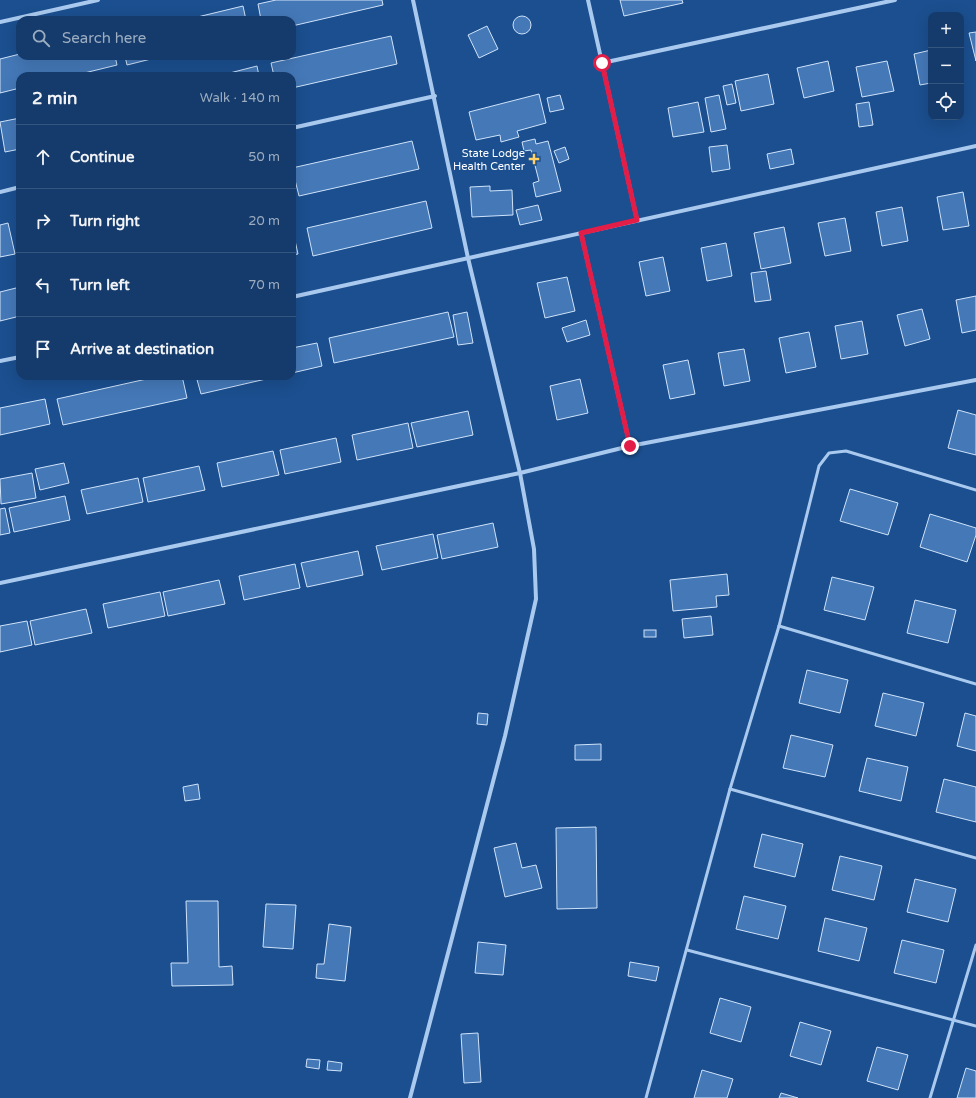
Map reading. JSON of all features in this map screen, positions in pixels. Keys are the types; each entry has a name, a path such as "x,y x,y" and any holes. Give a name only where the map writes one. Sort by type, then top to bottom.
{"street":[{"path":"27,16 98,0"},
{"path":"410,1098 505,736 536,599 534,549 520,473 468,258 414,0"},
{"path":"588,0 637,220"},
{"path":"602,63 895,0"},
{"path":"0,22 16,18"},
{"path":"296,127 435,96"},
{"path":"296,296 976,146"},
{"path":"0,192 16,188"},
{"path":"581,233 630,446"},
{"path":"0,361 16,358"},
{"path":"0,584 520,473 630,446 976,380"}],"lane":[{"path":"646,1098 730,789 779,626 820,466 829,453 846,451 976,490"},
{"path":"779,626 976,684"},
{"path":"730,789 976,858"},
{"path":"930,1098 976,945"},
{"path":"687,950 976,1026"}],"building":[{"path":"276,0 382,0 383,5 296,25 296,16 260,16 258,4"},
{"path":"620,0 682,0 683,3 624,16"},
{"path":"243,6 245,16 202,16"},
{"path":"522,16 528,19 531,25 528,31 522,34 516,31 513,25 516,19"},
{"path":"487,26 498,49 479,58 468,35"},
{"path":"976,32 976,61 969,33"},
{"path":"391,36 397,64 296,87 296,72 273,72 271,63 284,60 296,60 296,57"},
{"path":"928,51 928,84 920,85 914,54"},
{"path":"16,55 16,60 116,60 117,65 88,72 16,72 16,89 0,93 0,59"},
{"path":"126,60 147,60 127,65"},
{"path":"828,61 834,91 804,98 797,68"},
{"path":"887,61 894,91 862,97 856,67"},
{"path":"257,66 258,72 234,72"},
{"path":"768,74 774,104 741,111 735,81"},
{"path":"732,84 736,103 727,105 723,86"},
{"path":"539,94 546,123 517,131 519,137 501,142 500,135 476,140 469,112"},
{"path":"560,95 564,109 550,112 547,98"},
{"path":"719,95 726,129 711,132 705,98"},
{"path":"698,102 704,132 673,137 668,108"},
{"path":"869,102 873,125 859,127 856,104"},
{"path":"16,119 16,150 5,152 0,122"},
{"path":"535,139 536,144 548,141 561,191 536,197 533,183 539,181 531,150 524,151 522,142"},
{"path":"412,141 419,169 299,196 296,184 296,167"},
{"path":"727,145 730,169 712,172 709,147"},
{"path":"565,147 569,159 559,163 554,151"},
{"path":"791,149 794,164 770,169 767,154"},
{"path":"490,186 490,191 512,190 513,215 472,217 470,187"},
{"path":"963,192 969,226 943,230 937,197"},
{"path":"426,201 432,228 313,256 307,228"},
{"path":"538,205 542,220 520,225 516,210"},
{"path":"902,207 908,241 882,246 876,212"},
{"path":"845,218 851,251 825,256 818,223"},
{"path":"8,223 15,254 0,257 0,225"},
{"path":"784,227 791,263 761,269 754,233"},
{"path":"726,243 732,276 707,281 701,248"},
{"path":"663,257 670,291 646,296 639,262"},
{"path":"766,271 771,300 755,302 751,273"},
{"path":"567,277 575,311 545,318 537,283"},
{"path":"16,288 16,317 0,321 0,292"},
{"path":"976,296 976,330 962,333 956,300"},
{"path":"922,309 930,339 905,346 897,315"},
{"path":"448,312 454,337 334,363 329,338"},
{"path":"467,312 473,343 458,345 453,315"},
{"path":"586,320 590,335 567,342 562,328"},
{"path":"862,321 868,354 841,359 835,326"},
{"path":"809,332 816,367 786,373 779,338"},
{"path":"317,343 322,366 296,372 296,347"},
{"path":"744,349 750,381 724,386 718,353"},
{"path":"688,360 695,394 670,399 663,365"},
{"path":"580,379 588,413 557,420 550,386"},
{"path":"142,380 183,380 187,398 63,425 57,399"},
{"path":"197,380 262,380 201,394"},
{"path":"45,399 50,424 0,435 0,408"},
{"path":"958,410 976,415 976,455 948,448"},
{"path":"468,411 473,435 417,447 411,423"},
{"path":"408,423 413,448 357,460 352,435"},
{"path":"336,438 341,462 285,474 280,450"},
{"path":"273,451 279,475 222,487 217,463"},
{"path":"64,463 69,483 40,490 35,469"},
{"path":"199,466 205,490 148,502 143,478"},
{"path":"32,473 36,498 1,504 0,479"},
{"path":"138,478 143,502 87,514 81,490"},
{"path":"850,489 898,503 888,535 840,521"},
{"path":"65,496 70,520 14,532 9,508"},
{"path":"5,508 10,533 0,535 0,509"},
{"path":"930,514 976,528 976,535 967,562 920,547"},
{"path":"493,523 498,547 442,559 437,535"},
{"path":"433,534 438,558 382,570 376,546"},
{"path":"358,551 363,575 307,587 301,563"},
{"path":"295,564 300,588 244,600 239,576"},
{"path":"727,574 729,595 716,596 717,607 673,611 670,580"},
{"path":"832,577 874,587 865,620 824,610"},
{"path":"219,580 225,604 168,616 163,592"},
{"path":"160,592 165,616 108,628 103,604"},
{"path":"915,600 956,610 948,643 907,633"},
{"path":"86,609 92,633 35,645 30,621"},
{"path":"711,616 713,635 684,638 682,619"},
{"path":"27,621 32,645 0,652 0,626"},
{"path":"644,630 656,630 656,637 644,637"},
{"path":"807,670 848,680 840,713 799,703"},
{"path":"883,693 924,703 916,736 875,726"},
{"path":"478,713 488,714 487,725 477,724"},
{"path":"965,713 976,716 976,751 957,746"},
{"path":"791,735 833,745 825,777 783,768"},
{"path":"601,744 601,760 575,760 575,745"},
{"path":"867,758 908,767 901,801 859,791"},
{"path":"944,779 976,787 976,822 936,812"},
{"path":"198,784 200,799 185,801 183,787"},
{"path":"596,827 597,908 557,909 556,828"},
{"path":"762,834 803,844 795,877 754,867"},
{"path":"516,843 522,868 536,865 542,888 505,897 494,848"},
{"path":"840,856 882,866 874,900 832,890"},
{"path":"915,879 956,889 948,922 907,912"},
{"path":"744,896 786,906 778,939 736,929"},
{"path":"186,901 218,901 219,967 232,966 233,985 172,986 171,963 188,963"},
{"path":"266,904 296,905 293,949 263,947"},
{"path":"825,918 867,928 859,961 818,951"},
{"path":"329,924 351,927 345,981 316,978 317,964 324,964"},
{"path":"902,940 944,950 936,983 894,973"},
{"path":"478,942 506,945 503,975 475,973"},
{"path":"630,962 659,967 656,981 628,976"},
{"path":"720,998 751,1007 741,1042 710,1033"},
{"path":"800,1022 831,1031 821,1065 790,1056"},
{"path":"478,1033 481,1082 464,1083 461,1034"},
{"path":"877,1047 908,1055 898,1090 867,1081"},
{"path":"307,1059 320,1060 319,1069 306,1067"},
{"path":"328,1061 342,1063 341,1071 327,1070"},
{"path":"966,1068 976,1071 976,1098 957,1098"},
{"path":"702,1070 733,1079 727,1098 694,1098"},
{"path":"781,1093 798,1098 779,1098"}],"place":[{"name":"State Lodge Health Center","path":"534,159"}],"route":[{"path":"602,63 637,220 581,233 630,446"}]}
